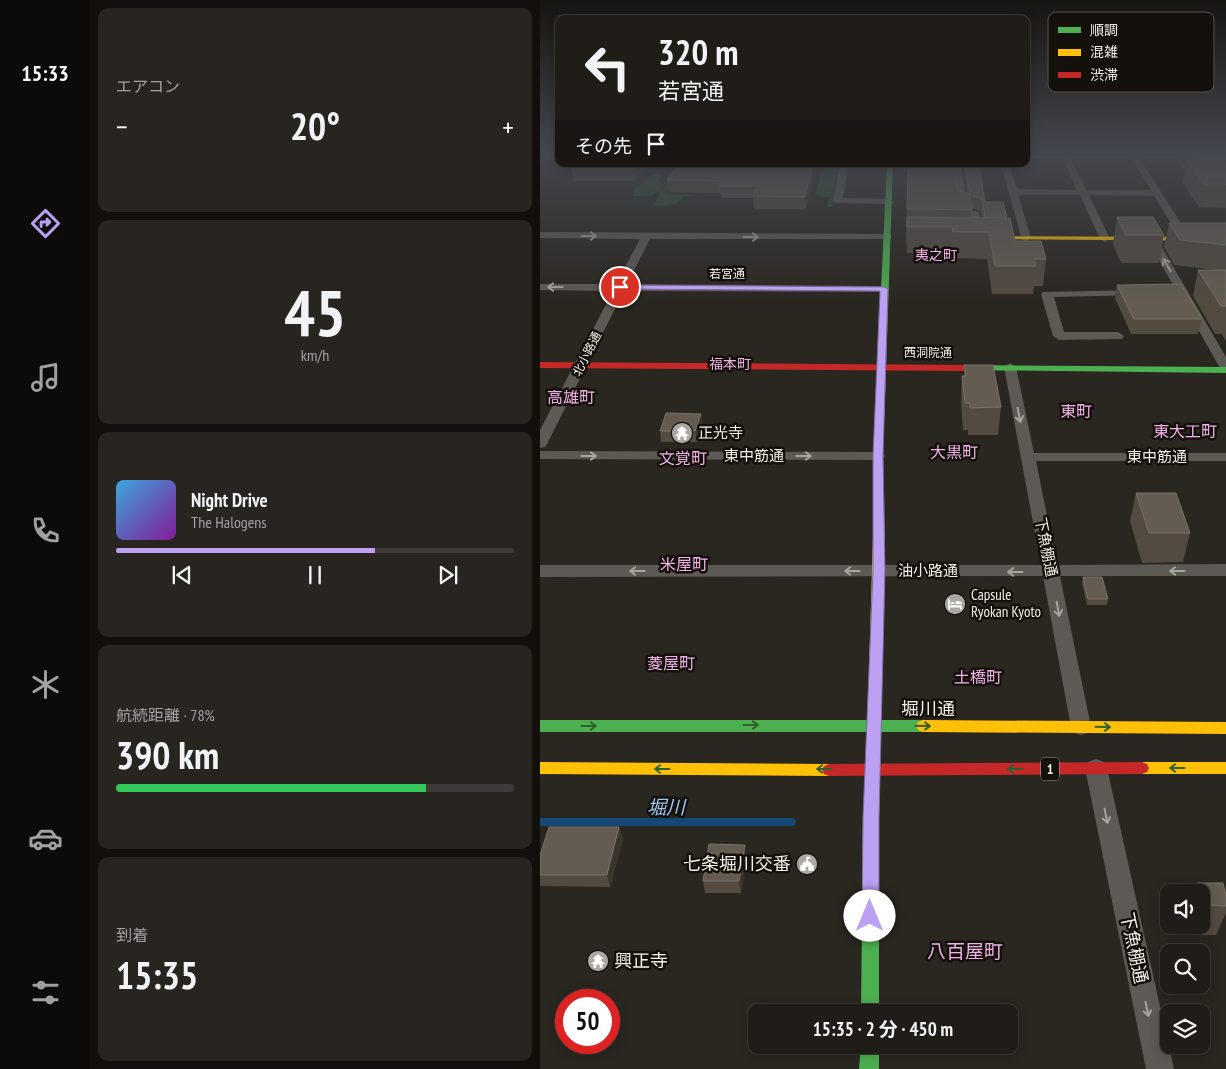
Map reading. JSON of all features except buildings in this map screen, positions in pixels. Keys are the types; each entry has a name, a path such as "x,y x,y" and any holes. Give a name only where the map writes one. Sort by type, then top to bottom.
{"main road":[{"path":"870,1004 873,770 879,571 878,456 884,289 893,237 889,203"},
{"path":"974,238 1226,239"},
{"name":"西洞院通","path":"540,365 1226,369"},
{"name":"堀川通","path":"540,726 1226,728"},
{"name":"1","path":"540,768 873,770 1226,768"},
{"path":"869,1069 870,1054"}],"street":[{"path":"963,203 964,211 974,212 974,238"},
{"path":"1016,203 1026,238"},
{"path":"1087,203 1105,238"},
{"path":"1163,203 1186,239"},
{"path":"540,235 893,237"},
{"name":"北小路通","path":"540,444 646,236"},
{"path":"1152,239 1178,293 1226,369"},
{"name":"若宮通","path":"540,288 884,289"},
{"path":"1118,336 1058,336 1048,294 1154,293"},
{"name":"下魚棚通","path":"1010,367 1081,727"},
{"name":"東中筋通","path":"540,455 878,456"},
{"name":"東中筋通","path":"1028,457 1226,457"},
{"name":"油小路通","path":"540,571 1050,572 1226,570"},
{"name":"下魚棚通","path":"1096,768 1160,1069"}],"green space":[{"path":"655,203 678,203 657,206"},
{"path":"828,203 833,203 832,207 827,207"}],"waterway":[{"name":"堀川","path":"540,822 792,822"}],"traffic: fast":[{"path":"879,535 878,456 888,203"},
{"path":"965,368 1226,370"},
{"path":"540,726 923,726"},
{"path":"870,1004 871,818 874,739"},
{"path":"869,1069 870,1054"}],"traffic: slow":[{"path":"982,238 1226,239"},
{"path":"874,739 879,535"},
{"path":"923,726 1226,728"},
{"path":"540,768 829,770"},
{"path":"1142,768 1226,768"}],"traffic: jam":[{"path":"540,365 965,368"},
{"path":"829,770 1142,768"}],"place":[{"name":"正光寺","path":"682,433"},
{"name":"Capsule Ryokan Kyoto","path":"955,604"},
{"name":"七条堀川交番","path":"807,864"},
{"name":"興正寺","path":"598,961"}],"district":[{"name":"夷之町","path":"936,255"},
{"name":"福本町","path":"730,364"},
{"name":"高雄町","path":"571,397"},
{"name":"東町","path":"1076,411"},
{"name":"東大工町","path":"1185,431"},
{"name":"大黒町","path":"954,452"},
{"name":"文覚町","path":"683,458"},
{"name":"米屋町","path":"684,564"},
{"name":"菱屋町","path":"671,663"},
{"name":"土橋町","path":"978,677"},
{"name":"八百屋町","path":"965,951"}],"route":[{"path":"620,287 884,289 878,456 879,571 871,818 870,916"}]}
